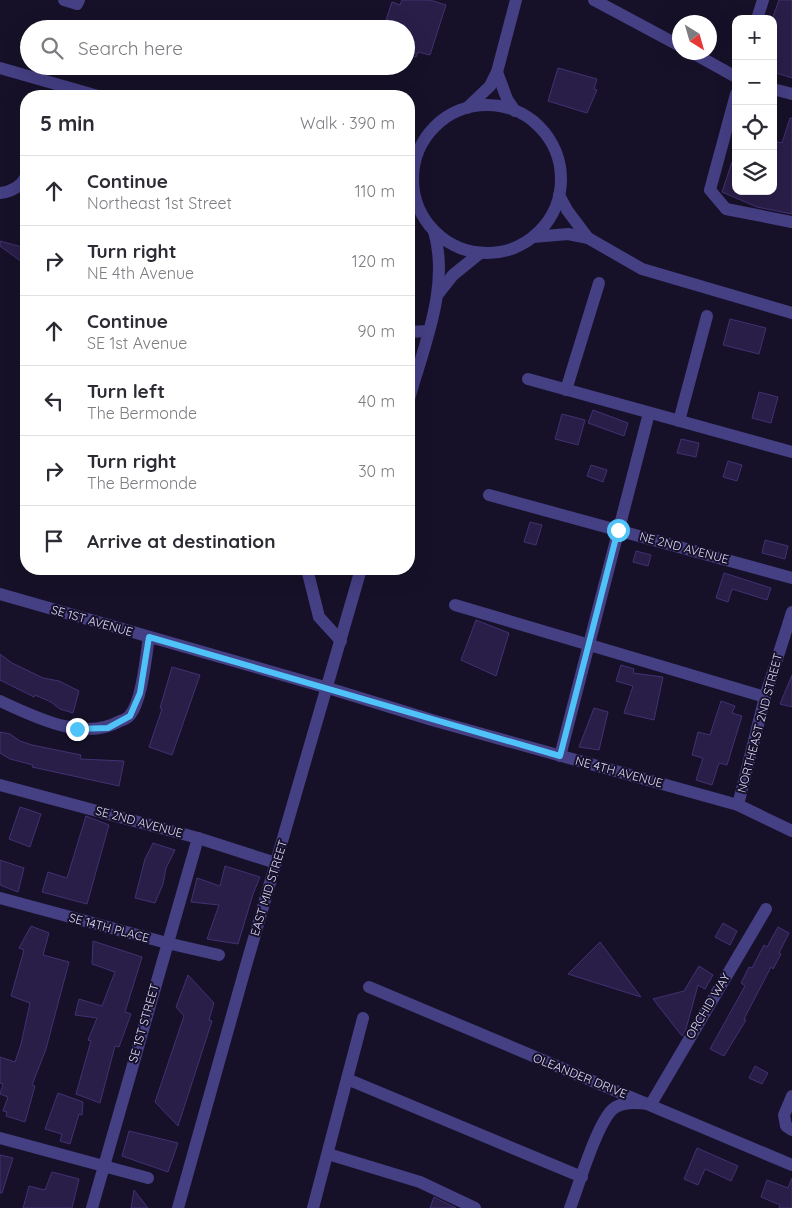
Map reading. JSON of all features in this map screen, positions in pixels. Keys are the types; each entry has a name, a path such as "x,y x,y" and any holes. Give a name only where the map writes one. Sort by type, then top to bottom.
{"street":[{"path":"64,0 77,4 79,0"},
{"path":"467,108 490,86 497,72 516,0"},
{"path":"594,0 672,42"},
{"path":"758,15 763,0"},
{"path":"705,60 732,75"},
{"path":"0,68 20,74"},
{"path":"497,72 507,99 515,111"},
{"path":"25,75 78,90"},
{"path":"52,90 54,83"},
{"path":"777,90 792,94"},
{"path":"733,105 710,190 726,209 792,222"},
{"path":"415,158 434,129 449,116 467,108 491,106 515,111 533,121 547,136 557,154 561,174 560,195 550,218 534,237 517,247 499,252 480,253 463,249 447,242 434,231 415,205"},
{"path":"0,193 9,193 20,184"},
{"path":"560,195 567,210 588,238"},
{"path":"415,378 438,294 438,248 434,231"},
{"path":"534,237 568,234 588,238 642,269 792,313"},
{"path":"438,294 454,275 480,253"},
{"path":"566,390 599,283"},
{"path":"679,422 707,316"},
{"path":"415,332 428,331"},
{"path":"528,379 792,452"},
{"path":"560,756 649,413"},
{"name":"NE 2ND AVENUE","path":"489,495 792,578"},
{"path":"308,575 319,617 341,641"},
{"name":"EAST MID STREET","path":"178,1208 359,575"},
{"name":"SE 1ST AVENUE","path":"0,594 328,688"},
{"path":"455,605 765,697"},
{"name":"NORTHEAST 2ND STREET","path":"738,805 765,697 792,612"},
{"path":"0,701 37,718 77,729 108,728 130,716 140,693 149,637"},
{"name":"NE 4TH AVENUE","path":"328,688 432,720 738,805 792,831"},
{"name":"SE 2ND AVENUE","path":"0,785 198,838 276,863"},
{"name":"SE 1ST STREET","path":"92,1208 198,838"},
{"name":"SE 14TH PLACE","path":"0,898 219,955"},
{"name":"ORCHID WAY","path":"651,1104 766,909"},
{"name":"OLEANDER DRIVE","path":"369,986 792,1165"},
{"path":"313,1208 363,1018"},
{"path":"347,1079 582,1177"},
{"path":"792,1096 784,1116 786,1126 792,1130"},
{"path":"570,1208 604,1120 614,1107 630,1103 651,1104"},
{"path":"0,1138 104,1168 148,1178"},
{"path":"328,1154 420,1182 475,1208"}],"building":[{"path":"402,0 430,0 446,5 430,55 418,52 415,57 415,20 386,20 392,2 400,5"},
{"path":"779,0 792,0 792,78 777,73 777,15 774,15"},
{"path":"558,68 597,79 594,89 597,90 587,113 548,101"},
{"path":"790,118 792,118 792,214 757,207 722,192 732,162 732,195 777,195 777,142 782,143"},
{"path":"0,241 20,246 20,261 0,246"},
{"path":"730,319 766,328 759,354 723,345"},
{"path":"759,392 778,397 771,423 752,418"},
{"path":"593,410 628,423 624,436 588,423"},
{"path":"562,414 585,420 578,445 555,439"},
{"path":"681,439 699,443 696,457 677,453"},
{"path":"728,461 742,465 737,481 723,477"},
{"path":"591,465 607,470 603,482 587,476"},
{"path":"530,522 542,525 536,545 524,542"},
{"path":"765,540 788,546 785,559 762,553"},
{"path":"636,551 651,555 648,566 633,562"},
{"path":"724,573 771,588 767,600 732,589 728,602 716,598"},
{"path":"476,620 509,633 496,676 461,660"},
{"path":"0,654 12,663 43,678 59,681 79,691 73,713 60,709 51,702 35,695 34,697 0,680"},
{"path":"621,665 634,669 633,673 663,677 654,720 624,713 633,686 616,681"},
{"path":"172,667 200,675 172,755 149,747 162,709 160,708"},
{"path":"792,675 792,707 780,704"},
{"path":"721,701 735,706 732,713 742,716 727,765 719,763 712,785 696,780 703,758 692,755 698,732 710,735"},
{"path":"594,708 608,712 599,750 579,747"},
{"path":"0,732 10,734 20,741 32,745 81,755 80,759 124,761 119,786 32,767 33,765 10,759 0,753"},
{"path":"20,807 41,814 30,847 9,839"},
{"path":"86,816 109,825 87,904 42,892 48,872 67,878"},
{"path":"153,843 175,850 166,868 163,884 155,903 135,898 145,859"},
{"path":"0,860 24,868 18,892 0,885"},
{"path":"225,866 260,877 238,944 207,939 219,905 191,902 197,878 220,886"},
{"path":"723,923 737,931 730,945 715,937"},
{"path":"31,926 49,933 43,955 69,962 46,1049 32,1085 35,1086 25,1122 6,1116 7,1112 3,1111 8,1097 0,1094 3,1084 0,1083 0,1057 15,1062 21,1044 30,1003 11,996 24,950 19,948"},
{"path":"778,927 789,933 779,953 781,954 773,969 771,967 744,1019 746,1020 724,1056 710,1049 745,986 741,983 749,967 752,968 764,945 767,947"},
{"path":"93,941 142,957 125,1012 131,1014 119,1047 115,1046 100,1103 76,1094 91,1041 88,1040 97,1018 75,1015 79,999 102,1006 115,972 92,964"},
{"path":"600,942 641,997 568,974"},
{"path":"699,966 713,975 705,989 698,985 686,1029 682,1036 653,999 684,991"},
{"path":"188,975 214,1003 209,1020 212,1021 178,1126 155,1102 184,1016 176,1007"},
{"path":"755,1066 768,1073 762,1084 749,1078"},
{"path":"58,1093 83,1102 82,1115 79,1114 70,1144 60,1141 62,1134 45,1129"},
{"path":"129,1131 178,1143 168,1172 122,1156"},
{"path":"697,1148 738,1166 731,1181 705,1169 698,1185 684,1179"},
{"path":"0,1155 13,1158 2,1193 0,1193"},
{"path":"52,1172 79,1179 72,1208 23,1208 29,1186 45,1190"},
{"path":"792,1178 792,1208 779,1208 780,1205 761,1197 767,1180 788,1188"},
{"path":"134,1190 148,1208 131,1208"},
{"path":"434,1197 456,1208 430,1208"}],"route":[{"path":"77,729 108,728 130,716 140,693 149,637 560,756 618,530"}]}
